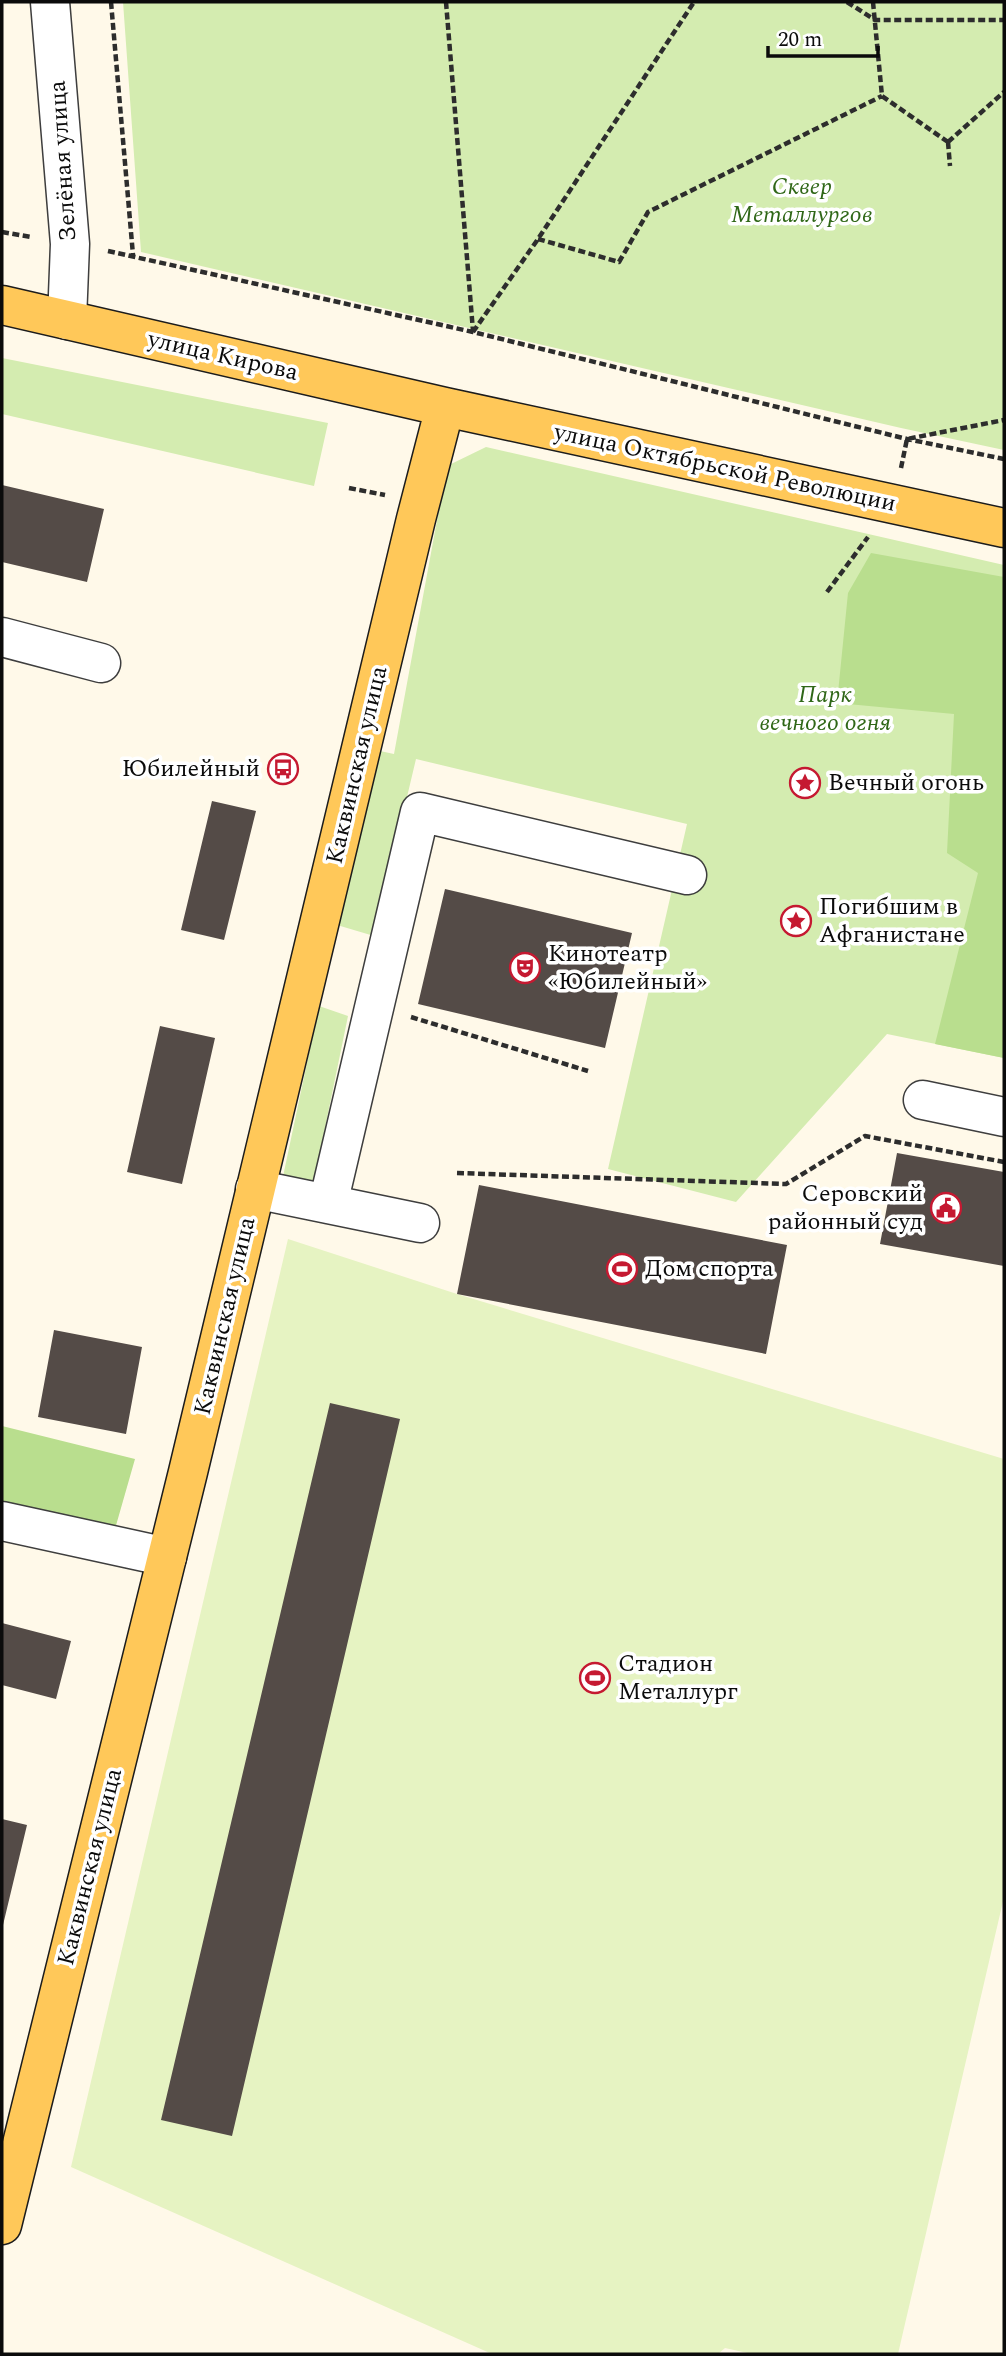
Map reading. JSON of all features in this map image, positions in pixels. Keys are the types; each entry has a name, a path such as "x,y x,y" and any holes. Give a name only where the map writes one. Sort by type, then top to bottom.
{"main road":[{"name":"улица Кирова","path":"2,305 445,407"},
{"name":"улица Октябрьской Революции","path":"445,407 1004,528"},
{"name":"Каквинская улица","path":"2,2225 167,1557 445,407"}],"street":[{"name":"Зелёная улица","path":"50,2 70,244 67,320"},
{"path":"2,637 101,663"},
{"path":"328,1204 420,812 687,875"},
{"path":"923,1100 1004,1116"},
{"path":"255,1189 420,1223"},
{"path":"2,1521 167,1557"}],"path":[{"path":"111,2 133,255"},
{"path":"446,2 473,332"},
{"path":"473,332 538,239 694,2"},
{"path":"847,2 875,20 1004,20"},
{"path":"873,2 882,96 947,142 950,166"},
{"path":"947,142 1004,92"},
{"path":"538,239 619,262 648,212 882,96"},
{"path":"2,231 133,255 473,332 907,439 1004,458"},
{"path":"907,439 1004,420"},
{"path":"375,1005 588,1071"},
{"path":"457,1173 786,1184 865,1136 1004,1162"}],"green space":[{"name":"Сквер Металлургов","path":"123,2 1004,2 1004,450 141,252"},
{"path":"2,358 328,423 314,486 2,414"},
{"name":"Парк вечного огня","path":"486,447 1004,565 1004,1058 887,1034 736,1202 608,1169 687,824 416,759 374,936 337,925 380,751 394,754 447,466"},
{"path":"871,553 1004,577 1004,1058 935,1044 978,873 947,853 954,714 837,703 848,593"},
{"path":"319,1006 348,1016 312,1191 281,1186"},
{"name":"Стадион Металлург","path":"288,1239 457,1294 1004,1459 1004,1897 898,2354 752,2354 725,2348 718,2354 492,2354 71,2167"},
{"path":"2,1426 135,1459 111,1543 2,1521"}],"building":[{"path":"2,485 104,509 87,582 2,562"},
{"path":"212,801 256,811 224,940 181,930"},
{"name":"Кинотеатр «Юбилейный»","path":"445,889 632,933 605,1048 418,1004"},
{"path":"160,1026 215,1038 182,1184 127,1172"},
{"name":"Серовский районный суд","path":"897,1153 1004,1172 1004,1266 880,1244"},
{"name":"Дом спорта","path":"479,1185 787,1245 766,1354 457,1294"},
{"path":"54,1330 142,1347 126,1434 38,1417"},
{"path":"330,1403 400,1419 232,2136 161,2120"},
{"path":"2,1623 71,1641 56,1699 2,1685"},
{"path":"2,1819 27,1825 3,1925 2,1925"}],"place":[{"name":"Юбилейный","path":"283,769"},
{"name":"Вечный огонь","path":"805,783"},
{"name":"Погибшим в Афганистане","path":"796,921"},
{"name":"Кинотеатр «Юбилейный»","path":"525,968"},
{"name":"Серовский районный суд","path":"946,1208"},
{"name":"Дом спорта","path":"622,1269"},
{"name":"Стадион Металлург","path":"595,1678"}]}
